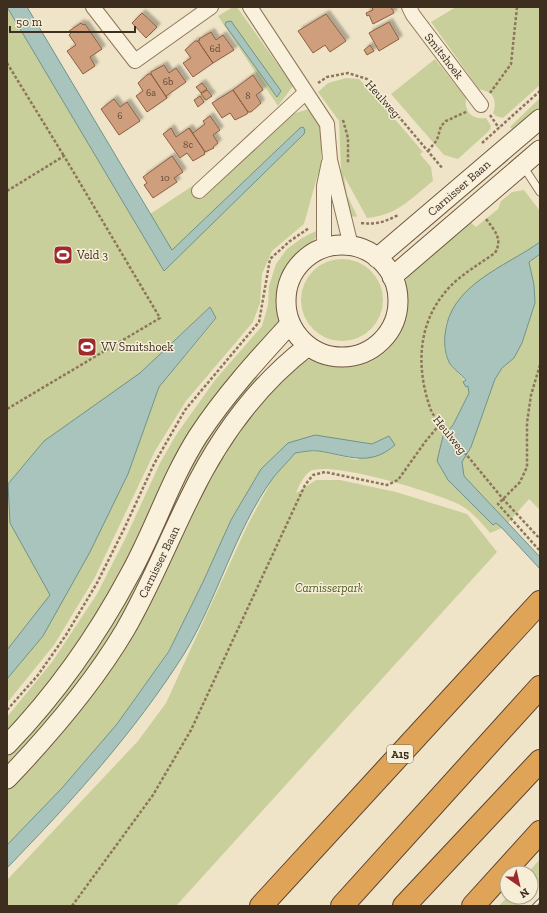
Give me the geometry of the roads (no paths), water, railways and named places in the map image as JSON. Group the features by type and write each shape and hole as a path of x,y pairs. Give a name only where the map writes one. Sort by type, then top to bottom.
{"highway":[{"name":"A15","path":"261,906 540,602"},
{"path":"342,906 540,687"},
{"path":"405,906 540,761"},
{"path":"472,906 540,832"}],"main road":[{"name":"Carnisser Baan","path":"377,258 540,118"},
{"name":"Carnisser Baan","path":"392,277 540,150"},
{"path":"351,246 369,252 377,258 392,277 397,293 397,311 391,327 381,341 366,351 350,357 328,356 308,346 301,340 290,324 286,301 290,278 304,260 324,248 351,246"},
{"name":"Carnisser Baan","path":"7,746 60,684 104,620 131,573 177,471 198,436 224,399 249,368 290,324"},
{"name":"Carnisser Baan","path":"7,779 42,742 77,700 125,630 161,561 190,497 210,460 234,423 260,389 290,360 308,346"}],"street":[{"path":"93,7 134,61 211,7"},
{"path":"250,7 327,124 330,160 351,246"},
{"name":"Smitshoek","path":"408,7 481,104"},
{"path":"199,191 306,92"},
{"path":"324,248 324,186 330,160"}],"lane":[{"path":"522,166 540,192"}],"water":[{"path":"7,7 27,7 172,250 300,128 303,127 305,130 304,134 164,271"},
{"path":"231,21 281,91 277,97 225,25 226,22"},
{"path":"540,242 540,254 529,262 534,285 535,303 522,343 514,358 502,368 495,379 471,447 462,462 464,476 540,557 540,569 502,528 496,523 493,525 448,480 437,461 443,436 453,425 469,393 468,386 466,387 463,382 466,380 450,364 447,356 445,348 445,335 449,318 457,303 468,290 481,279"},
{"path":"210,307 216,318 159,387 128,474 90,552 43,636 7,679 7,650 50,595 10,523 8,484 44,441 140,373"},
{"path":"315,435 372,444 389,436 395,445 386,452 368,458 350,457 316,451 295,453 273,478 247,520 196,633 165,683 101,766 7,868 7,845 62,788 117,724 169,651 203,582 231,520 261,469 288,443"}],"railway":[{"path":"534,906 540,900"}],"place":[{"name":"Veld 3","path":"63,255"},
{"name":"VV Smitshoek","path":"87,347"}],"park label":[{"name":"Carnisserpark","path":"329,588"}]}
